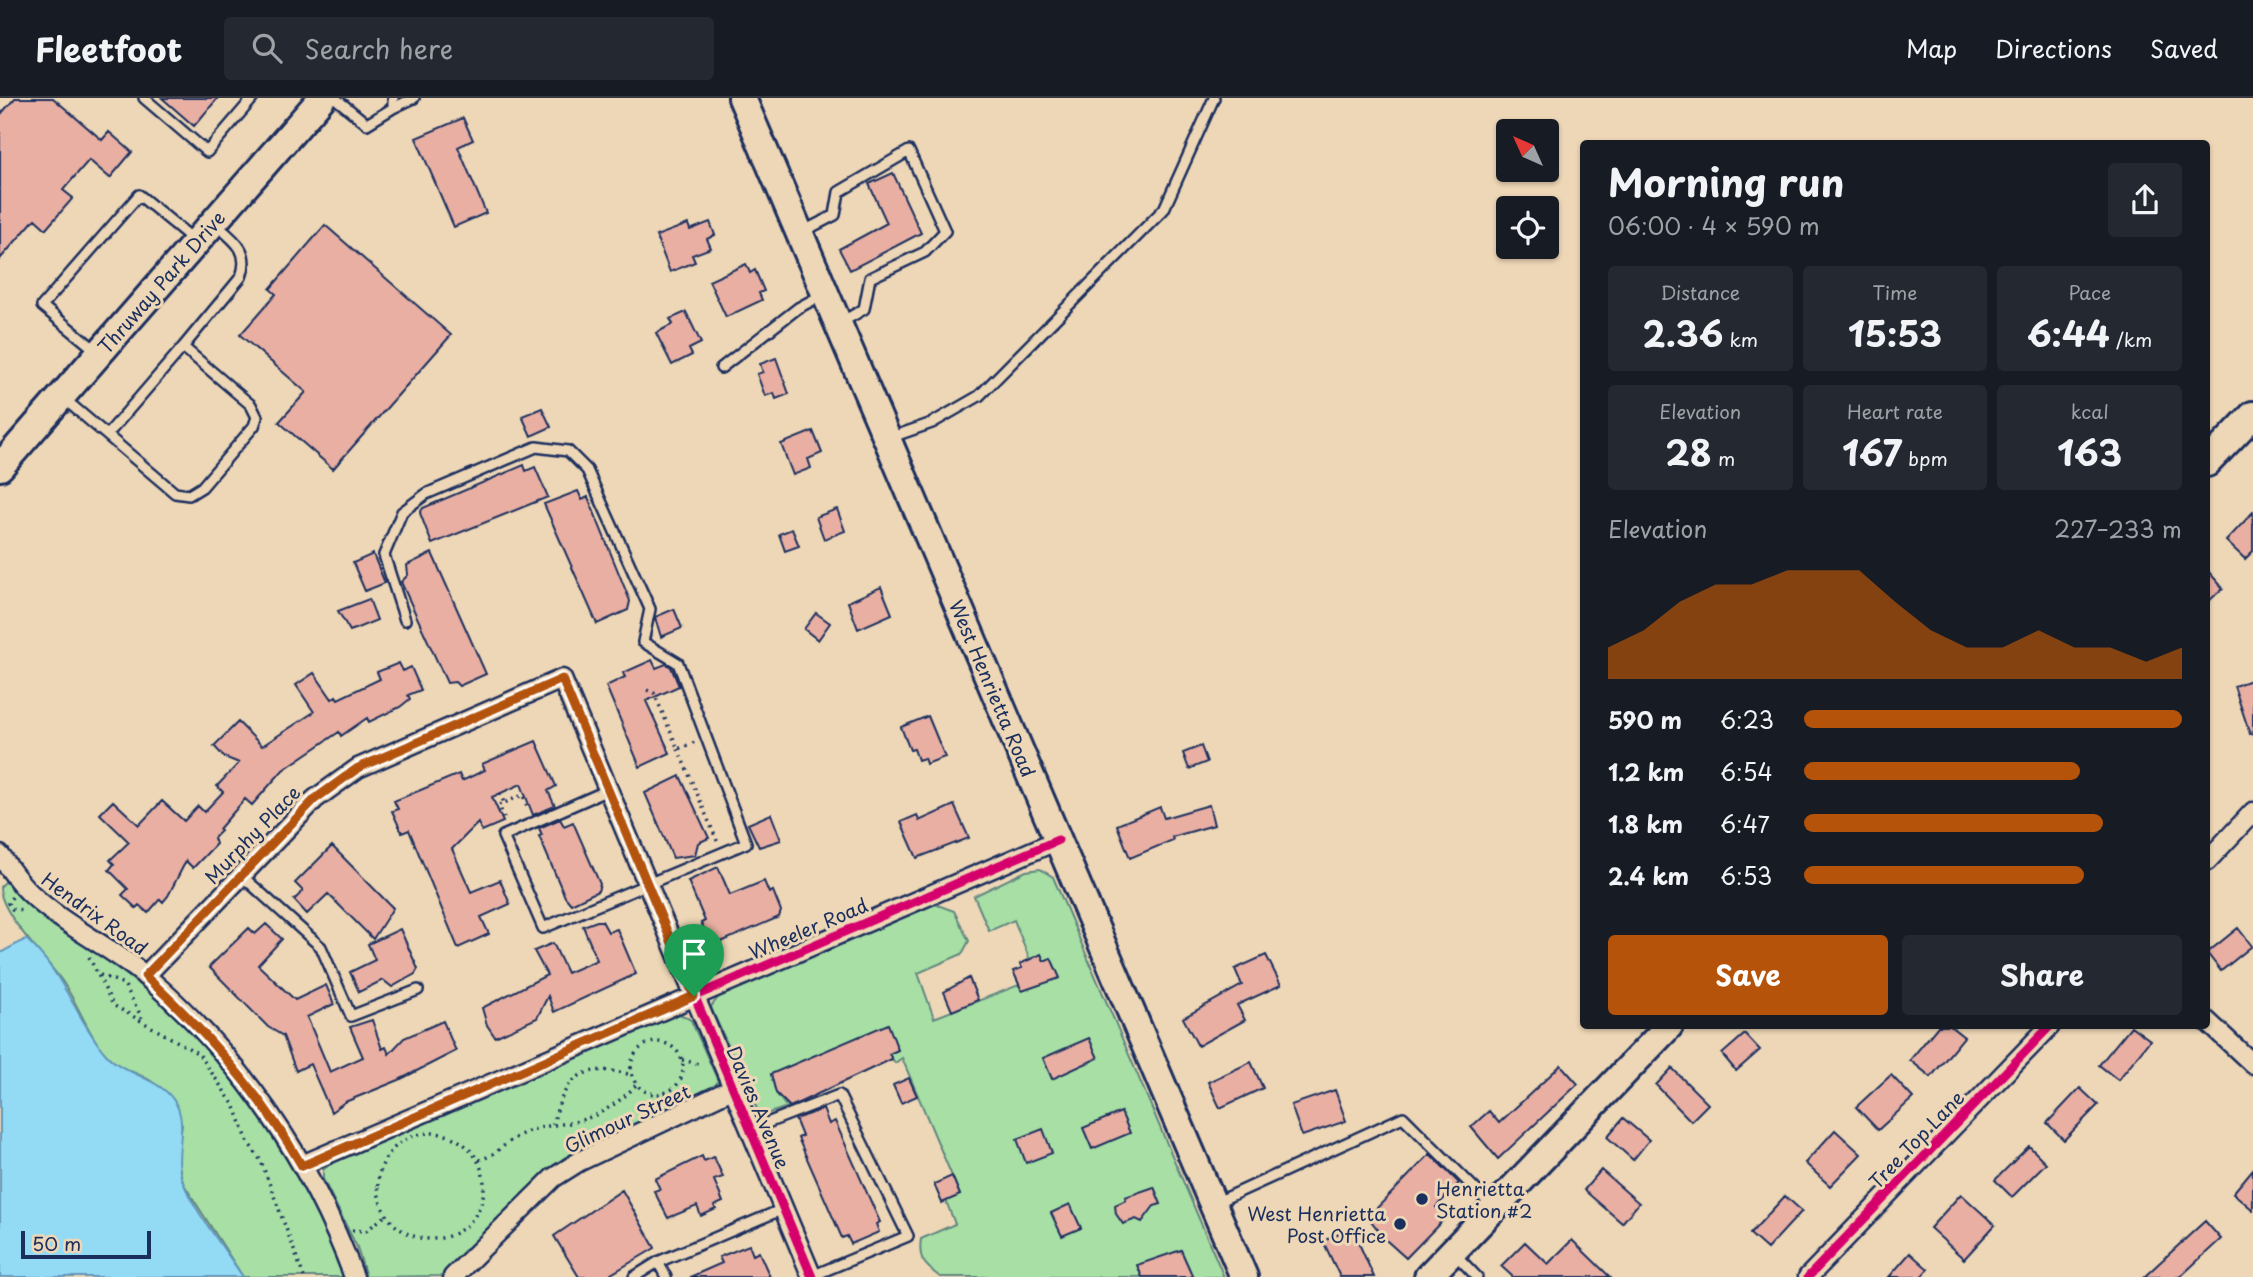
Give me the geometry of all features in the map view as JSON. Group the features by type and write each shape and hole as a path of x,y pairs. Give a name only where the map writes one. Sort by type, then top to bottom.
{"main road":[{"name":"West Henrietta Road","path":"742,98 1244,1277"},
{"name":"Thruway Park Drive","path":"0,467 319,102"},
{"path":"2210,460 2253,415"},
{"path":"1428,1277 1666,1029"}],"street":[{"name":"Davies Avenue","path":"562,679 812,1277"},
{"name":"Murphy Place","path":"145,976 315,799 358,768 562,679"},
{"path":"2210,858 2253,813"},
{"name":"Wheeler Road","path":"302,1166 1058,840"},
{"name":"Hendrix Road","path":"0,856 38,900 145,976 198,1026 238,1072 267,1108 302,1166 354,1277"},
{"path":"2210,1024 2253,1064"},
{"name":"Tree Top Lane","path":"1808,1277 2047,1029"},
{"name":"Glimour Street","path":"453,1277 553,1178 580,1161 714,1100 732,1089"}],"lane":[{"path":"144,98 206,152 254,98"},
{"path":"319,102 368,124 393,103 414,98"},
{"path":"887,439 932,423 979,396 1121,254 1164,209 1214,98"},
{"path":"799,233 835,215 839,192 909,150 945,231 925,253 870,278 864,309 838,324"},
{"path":"99,353 42,306 139,195 204,232 240,247 246,264 241,277 107,435"},
{"path":"721,368 798,308 825,294"},
{"path":"61,396 175,493 189,495 202,487 254,426 257,417 251,405 183,347"},
{"path":"405,621 384,555 402,512 426,494 536,447 568,451 587,470 650,609 643,642 678,663 746,842 543,928 503,836 608,790"},
{"path":"242,876 321,947 351,1016 418,990"},
{"path":"749,1130 839,1095 908,1236 812,1277"},
{"path":"1213,1204 1403,1117 1494,1208"},
{"path":"634,1277 658,1262 783,1209"},
{"path":"1452,1251 1476,1277"},
{"path":"658,1262 666,1277"}],"path":[{"path":"647,690 654,693 722,852"},
{"path":"678,749 706,737"},
{"path":"500,793 504,803"},
{"path":"504,818 499,805 523,795 528,808"},
{"path":"22,909 32,916"},
{"path":"80,950 100,975 113,1005 199,1055 234,1107 248,1142 261,1161 304,1277"},
{"path":"100,975 124,984 143,1021"},
{"path":"655,1042 672,1046 682,1060 681,1078 669,1091 651,1093 637,1084 632,1075 634,1058 639,1050 655,1042"},
{"path":"682,1060 699,1064"},
{"path":"553,1125 561,1095 577,1076 604,1069 632,1075"},
{"path":"479,1160 492,1157 517,1136 597,1114 612,1106 637,1084"},
{"path":"432,1132 446,1134 470,1149 479,1160 484,1173 483,1200 469,1224 458,1232 432,1240 419,1238 395,1226 386,1215 378,1188 379,1174 384,1160 404,1140 432,1132"},
{"path":"349,1229 366,1231 386,1215"}],"green space":[{"path":"1040,869 1053,877 1224,1277 940,1277 923,1261 920,1252 921,1239 955,1224 946,1201 960,1195 902,1058 895,1063 889,1054 898,1050 888,1025 771,1074 776,1093 785,1105 792,1102 791,1106 763,1115 758,1111 715,1017 711,1007 719,996 935,904 954,911 969,941 962,954 918,973 934,1018 1037,978 1014,920 989,931 974,896 1026,871"},
{"path":"7,880 39,911 148,992 210,1053 264,1122 288,1159 310,1197 345,1277 243,1277 183,1183 177,1157 182,1125 164,1095 151,1081 116,1064 99,1046 64,984 8,910 0,887"},
{"path":"678,1013 691,1020 718,1081 711,1095 564,1158 442,1276 366,1277 357,1247 323,1179 323,1170 330,1164"}],"water":[{"path":"26,939 50,966 104,1052 121,1066 162,1088 176,1104 181,1122 179,1162 183,1182 203,1218 243,1277 0,1277 0,953"}],"building":[{"path":"15,98 53,98 102,140 109,132 132,152 110,178 89,160 63,190 73,198 46,229 35,219 0,259 0,115"},
{"path":"162,98 218,98 194,126"},
{"path":"463,118 473,140 458,147 486,213 454,227 416,138"},
{"path":"893,173 921,233 850,270 839,249 887,223 869,184"},
{"path":"710,222 715,235 707,239 711,248 692,255 695,262 670,272 656,236 688,224 690,230"},
{"path":"325,225 451,335 333,469 279,422 306,392 240,335 276,294 270,289"},
{"path":"746,264 750,273 755,270 764,291 759,293 762,300 726,317 709,281"},
{"path":"686,312 701,343 689,349 692,355 672,365 656,333 673,324 670,319"},
{"path":"776,358 789,394 776,399 774,393 765,396 757,374 763,372 760,364"},
{"path":"542,408 551,427 531,436 522,416"},
{"path":"813,431 822,453 808,459 811,468 793,475 781,444"},
{"path":"524,465 526,471 535,467 548,497 432,544 420,513 423,508"},
{"path":"578,491 582,500 588,497 630,601 628,610 597,624 544,504"},
{"path":"837,509 845,531 824,539 816,517"},
{"path":"2253,512 2253,551 2245,559 2226,541"},
{"path":"792,529 799,546 785,551 779,534"},
{"path":"432,553 486,674 459,686 455,682 447,683 401,582 408,575 407,565"},
{"path":"373,554 385,583 365,591 353,563"},
{"path":"2210,573 2223,588 2210,600"},
{"path":"881,587 892,614 858,629 848,602"},
{"path":"369,599 377,620 350,631 338,611"},
{"path":"674,609 682,628 661,637 655,617"},
{"path":"816,613 830,623 818,640 804,629"},
{"path":"652,660 656,668 666,664 671,667 679,686 646,701 670,753 640,767 606,686 625,677 623,673"},
{"path":"399,663 403,671 411,667 421,690 408,695 410,699 400,707 369,722 367,718 341,736 339,732 283,770 252,805 245,799 219,829 221,831 214,838 216,844 193,868 186,861 168,896 163,902 160,899 148,913 139,905 136,908 122,895 128,889 109,870 114,864 110,860 129,842 100,814 113,801 139,825 162,801 184,821 198,806 204,812 223,792 217,786 239,763 224,757 214,746 238,722 262,746 314,712 296,685 314,673 332,699 336,696 338,699 380,679 377,672"},
{"path":"2253,679 2253,733 2250,734 2234,686"},
{"path":"928,716 945,757 926,764 924,758 918,760 914,749 910,750 901,727"},
{"path":"536,741 556,786 548,791 555,806 533,815 521,784 492,797 503,822 482,831 478,823 452,849 471,892 500,880 510,904 481,917 489,934 458,948 409,830 402,833 392,811 398,809 394,801 459,774 462,781 485,770 482,764"},
{"path":"1201,746 1207,762 1189,769 1183,753"},
{"path":"680,776 709,838 698,843 695,855 673,858 645,793"},
{"path":"954,805 969,838 917,858 901,822 917,815 919,821"},
{"path":"1209,805 1214,825 1172,837 1173,840 1130,858 1117,825 1160,807 1164,818"},
{"path":"771,814 781,840 759,847 748,824"},
{"path":"560,819 564,826 573,822 600,884 598,891 571,904 565,897 539,836 542,835 539,828"},
{"path":"332,846 393,908 373,939 328,894 307,914 294,900 303,891 295,883"},
{"path":"718,867 730,895 764,881 769,893 773,891 781,911 779,917 714,945 701,923 705,921 688,881"},
{"path":"602,921 608,932 617,929 636,974 554,1012 548,996 537,1018 495,1037 487,1025 482,1008 547,975 534,951 553,943 567,973 597,960 583,926"},
{"path":"266,924 282,939 258,965 295,1000 326,985 334,1004 307,1017 330,1072 363,1057 350,1027 372,1020 382,1049 386,1047 389,1054 404,1038 443,1021 456,1051 399,1080 345,1102 331,1112 310,1064 296,1071 283,1036 268,1027 209,967 249,928 255,934"},
{"path":"2238,928 2252,946 2221,971 2210,957 2210,951"},
{"path":"400,929 418,969 415,974 392,987 383,980 359,992 350,972 375,960 368,944"},
{"path":"1041,954 1044,961 1051,958 1060,978 1022,991 1013,971 1022,968 1020,964"},
{"path":"1266,955 1281,985 1237,1005 1245,1020 1198,1046 1183,1018 1242,985 1235,969"},
{"path":"969,978 978,1000 952,1011 944,992"},
{"path":"888,1024 898,1050 889,1054 892,1059 790,1107 776,1093 771,1074"},
{"path":"1936,1029 1954,1029 1964,1037 1931,1077 1910,1060"},
{"path":"2129,1029 2135,1029 2150,1040 2118,1080 2099,1065"},
{"path":"1745,1034 1760,1050 1736,1071 1722,1054"},
{"path":"1089,1038 1098,1058 1052,1079 1043,1058"},
{"path":"1251,1062 1263,1088 1220,1108 1208,1082"},
{"path":"1561,1065 1578,1084 1498,1159 1471,1127 1489,1111 1499,1123"},
{"path":"1672,1068 1708,1104 1691,1121 1656,1085"},
{"path":"1891,1075 1913,1098 1878,1130 1856,1107"},
{"path":"909,1078 917,1096 901,1103 893,1085"},
{"path":"2080,1088 2098,1105 2064,1140 2047,1123"},
{"path":"1335,1090 1346,1121 1302,1136 1291,1105"},
{"path":"823,1109 829,1124 835,1121 880,1222 876,1224 879,1232 851,1244 847,1236 842,1238 798,1138 802,1136 795,1119"},
{"path":"1121,1112 1130,1133 1092,1149 1083,1128"},
{"path":"1623,1118 1649,1140 1633,1160 1607,1137"},
{"path":"1043,1129 1052,1153 1026,1163 1017,1139"},
{"path":"1835,1130 1861,1154 1830,1186 1805,1163"},
{"path":"2029,1146 2046,1163 2012,1197 1995,1180"},
{"path":"1430,1154 1459,1183 1436,1207 1446,1217 1406,1258 1387,1241 1368,1217"},
{"path":"702,1156 704,1161 714,1157 723,1177 714,1180 723,1202 714,1206 716,1209 701,1216 697,1206 668,1218 654,1191 660,1189 655,1179"},
{"path":"2253,1169 2253,1210 2233,1193"},
{"path":"1601,1170 1639,1203 1622,1223 1584,1190"},
{"path":"952,1176 960,1195 942,1203 934,1184"},
{"path":"1154,1187 1161,1204 1154,1206 1142,1222 1136,1219 1123,1224 1116,1214 1115,1205 1126,1200 1125,1197"},
{"path":"622,1190 655,1248 606,1277 579,1277 554,1236"},
{"path":"1961,1194 1995,1225 1964,1259 1930,1228"},
{"path":"1785,1196 1802,1211 1767,1249 1750,1234"},
{"path":"1070,1204 1081,1228 1062,1236 1051,1213"},
{"path":"2205,1221 2221,1239 2180,1277 2144,1277"},
{"path":"1352,1228 1374,1277 1340,1277 1323,1241"},
{"path":"1572,1240 1610,1277 1513,1277 1501,1266 1525,1242 1548,1264"},
{"path":"749,1245 753,1255 759,1252 770,1277 690,1277 722,1263 719,1257"},
{"path":"1181,1250 1193,1277 1142,1277 1137,1265"},
{"path":"1910,1253 1928,1269 1921,1277 1889,1277"}],"cycle path":[{"path":"145,976 315,799 358,768 562,679 812,1277"},
{"path":"302,1165 1058,840"},
{"path":"1808,1277 2047,1029"}],"place":[{"name":"Henrietta Station #2","path":"1422,1199"},
{"name":"West Henrietta Post Office","path":"1400,1224"}],"route":[{"path":"562,679 694,996 302,1166 267,1108 238,1072 198,1026 145,976 315,799 358,768 562,679"}]}
